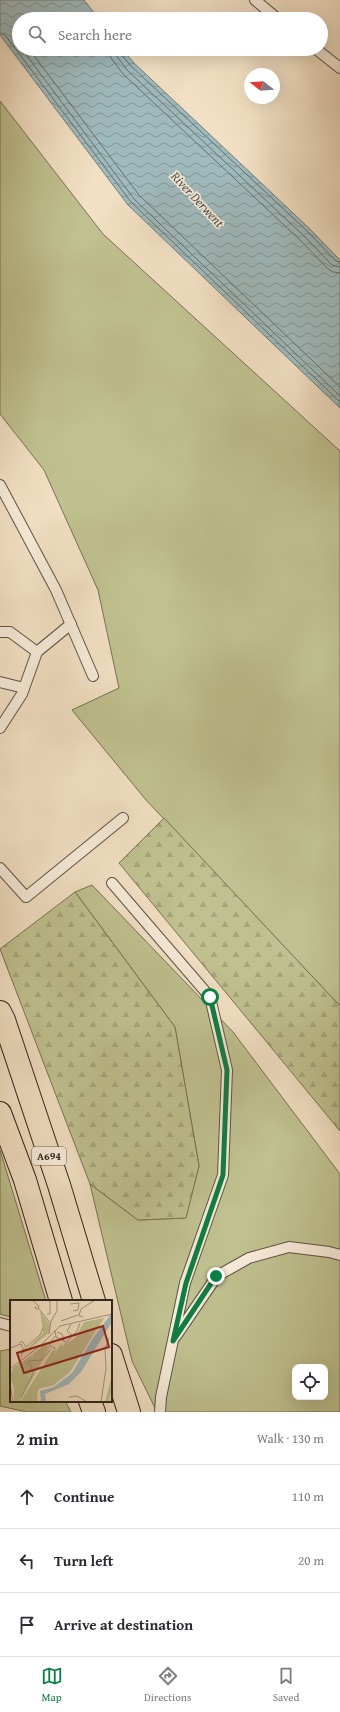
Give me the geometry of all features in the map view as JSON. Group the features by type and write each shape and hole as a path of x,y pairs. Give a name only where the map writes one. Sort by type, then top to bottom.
{"main road":[{"name":"A694","path":"0,1012 4,1020 59,1186 94,1300"},
{"name":"A694","path":"0,1113 25,1180 61,1300"},
{"path":"112,1358 130,1412"},
{"path":"90,1402 94,1412"}],"lane":[{"path":"255,0 270,12"},
{"path":"325,56 340,68"},
{"path":"0,485 3,497 56,590 93,676"},
{"path":"0,728 22,694 37,652 71,624"},
{"path":"0,632 10,632 37,652"},
{"path":"0,682 24,688"},
{"path":"0,868 26,897 123,818"},
{"path":"112,883 210,997 227,1070 223,1175 186,1283 161,1397 160,1412"},
{"path":"173,1341 216,1276 248,1258 289,1247 330,1252 340,1255"}],"green space":[{"path":"0,101 103,234 340,451 340,1006 146,800 72,710 119,688 98,590 44,470 0,414"},
{"path":"164,818 340,1006 340,1131 119,863"},
{"path":"92,885 233,1032 340,1174 340,1412 157,1412 132,1361 90,1184 138,1220 185,1218 199,1166 175,1027 75,892"},
{"path":"75,892 175,1027 199,1166 186,1218 138,1220 90,1184 0,949"},
{"path":"0,1150 46,1300 10,1300 10,1317 0,1314"},
{"path":"10,1349 10,1402 66,1402 71,1412 27,1412 0,1406 0,1351"}],"water":[{"path":"0,0 84,0 93,12 12,12 12,51 0,35"},
{"name":"River Derwent","path":"16,56 128,56 310,229 340,260 340,408 128,205"}],"route":[{"path":"210,997 227,1070 223,1175 186,1283 173,1341 216,1276"}]}
